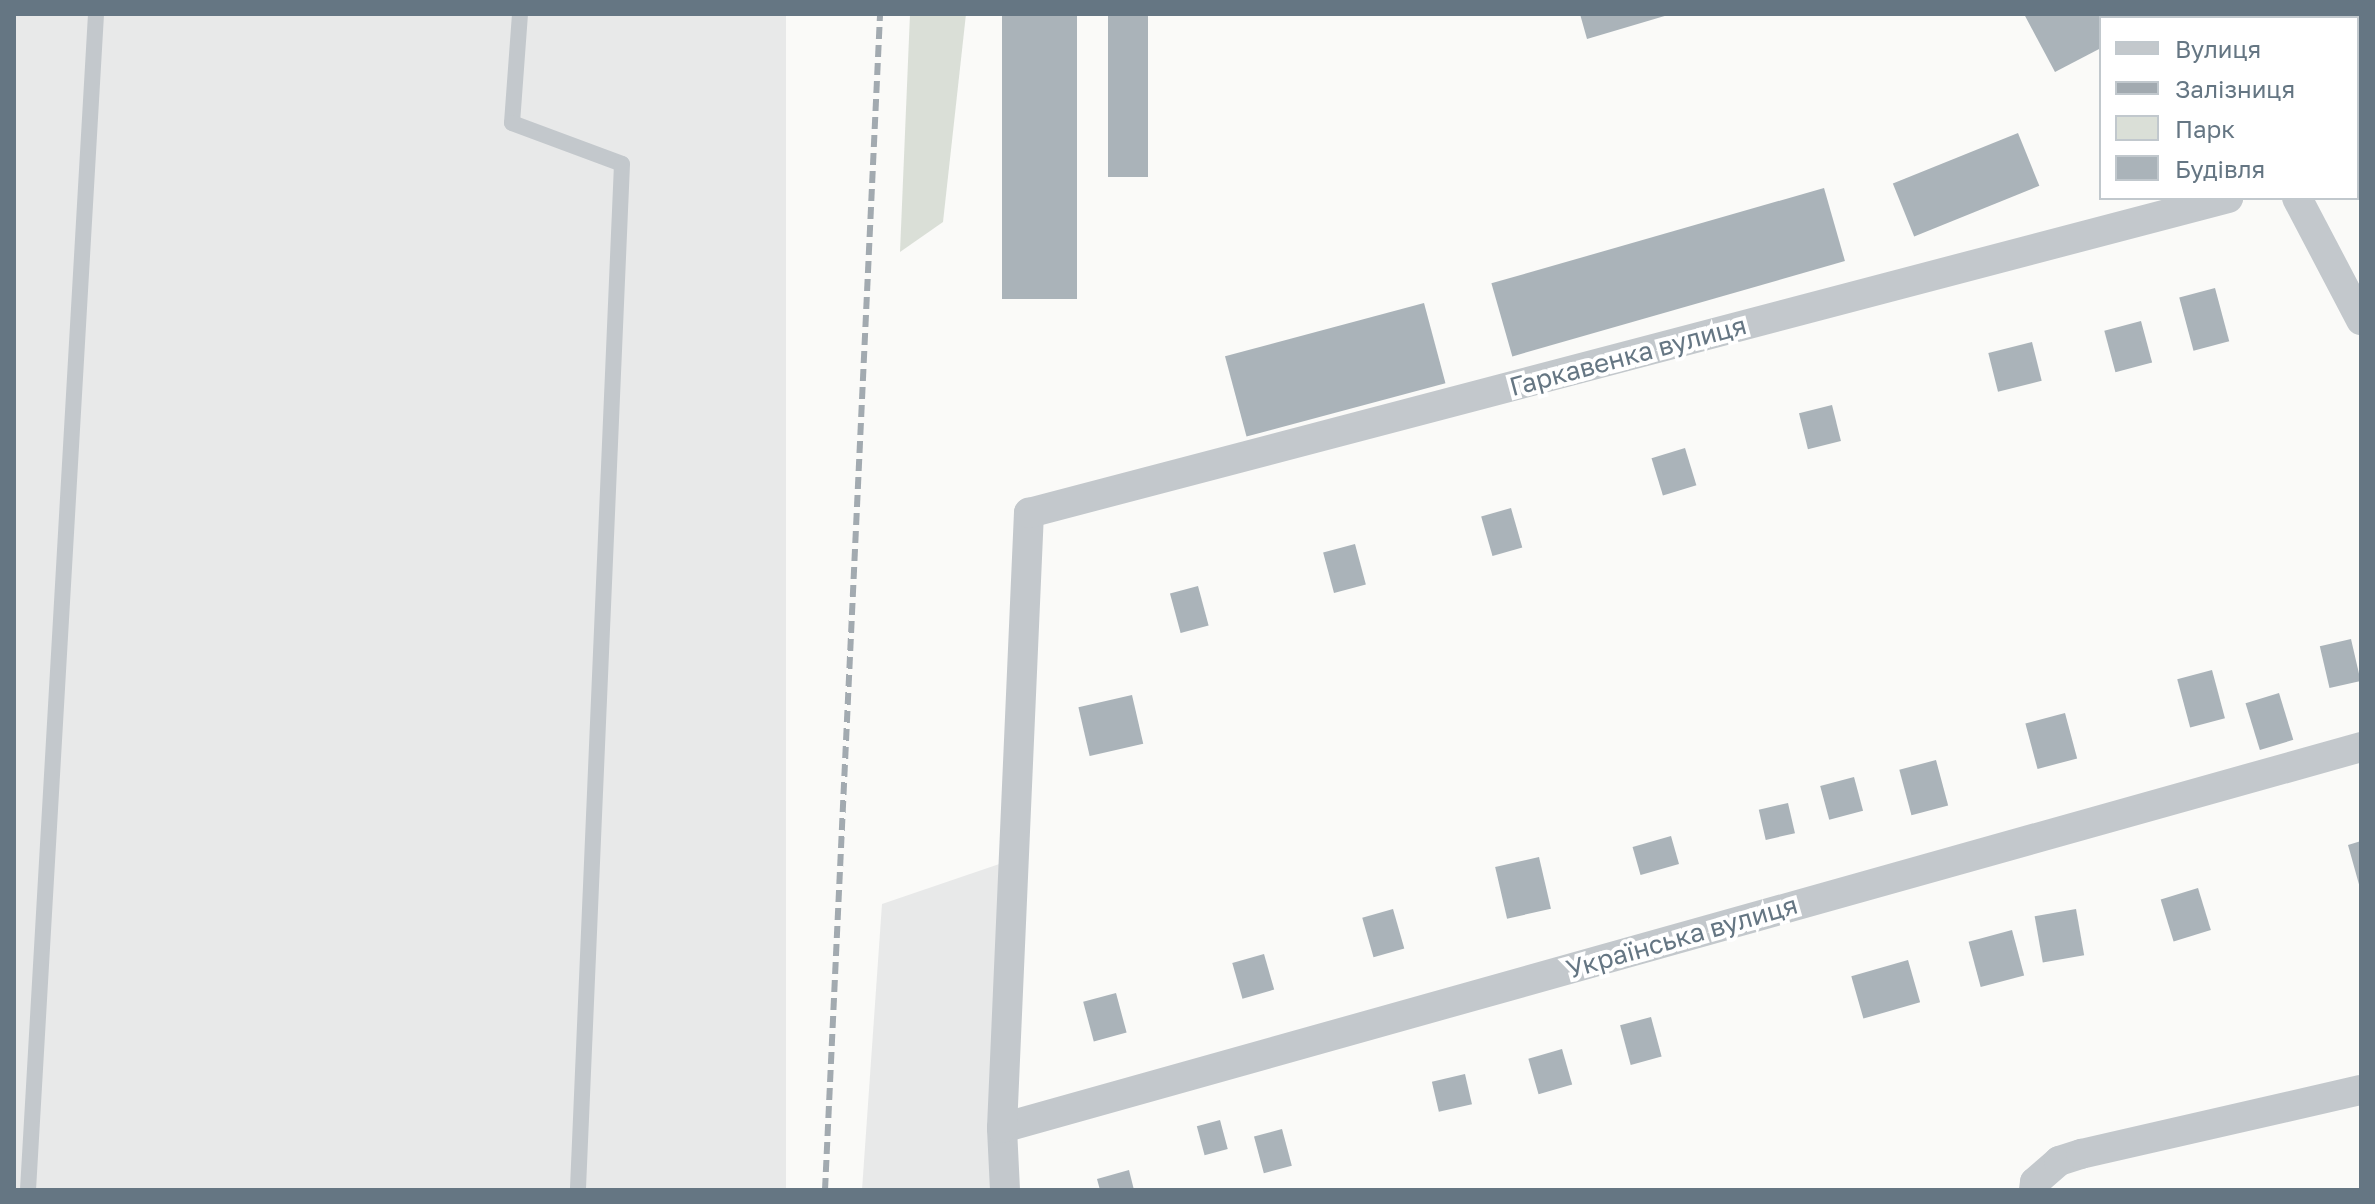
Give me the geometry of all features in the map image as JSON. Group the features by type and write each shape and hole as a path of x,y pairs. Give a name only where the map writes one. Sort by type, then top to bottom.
{"street":[{"name":"Гаркавенка вулиця","path":"1002,1128 1029,513 2220,200"},
{"path":"2298,200 2361,320"},
{"name":"Українська вулиця","path":"1002,1128 2361,747"},
{"path":"2034,1190 2035,1182 2070,1158 2361,1090"},
{"path":"1002,1128 1005,1190"}],"lane":[{"path":"28,1190 96,14"},
{"path":"520,14 512,123 622,164 578,1190"}],"shaded area":[{"path":"14,14 786,14 786,1190 14,1190"},
{"path":"1014,859 1005,1190 862,1190 882,904"}],"green space":[{"path":"910,14 966,14 943,222 900,252"}],"building":[{"path":"1002,14 1077,14 1077,299 1002,299"},
{"path":"1108,14 1148,14 1148,177 1108,177"},
{"path":"1580,14 1667,14 1668,15 1587,39"},
{"path":"2024,14 2100,14 2099,49 2055,72"},
{"path":"2018,133 2039,186 1914,236 1893,184"},
{"path":"1824,188 1845,261 1512,356 1491,283"},
{"path":"2215,288 2229,341 2193,351 2179,298"},
{"path":"1424,303 1445,383 1247,436 1225,356"},
{"path":"2141,321 2152,363 2115,372 2104,331"},
{"path":"2032,342 2042,381 1998,392 1988,353"},
{"path":"1832,405 1841,441 1808,449 1799,413"},
{"path":"1685,448 1696,485 1663,496 1652,458"},
{"path":"1511,508 1522,547 1493,556 1481,517"},
{"path":"1355,544 1366,585 1334,593 1323,553"},
{"path":"1198,586 1209,626 1181,633 1170,594"},
{"path":"2351,639 2361,681 2329,688 2320,646"},
{"path":"2212,670 2225,718 2190,728 2177,679"},
{"path":"2279,693 2293,740 2260,750 2246,703"},
{"path":"1132,695 1143,744 1090,756 1078,707"},
{"path":"2065,713 2077,758 2038,769 2025,724"},
{"path":"1936,760 1948,805 1911,815 1899,770"},
{"path":"1854,777 1863,811 1829,820 1820,786"},
{"path":"1788,803 1795,833 1766,840 1759,810"},
{"path":"1671,836 1679,864 1641,875 1633,847"},
{"path":"2361,841 2361,888 2360,888 2348,845"},
{"path":"1539,857 1551,909 1507,919 1495,867"},
{"path":"2198,888 2211,930 2174,941 2161,899"},
{"path":"1393,909 1404,948 1374,957 1362,918"},
{"path":"2076,909 2084,955 2043,963 2035,916"},
{"path":"2012,930 2024,975 1981,987 1969,942"},
{"path":"1264,954 1274,990 1242,999 1232,963"},
{"path":"1908,960 1920,1002 1863,1019 1851,976"},
{"path":"1116,993 1127,1033 1094,1041 1083,1002"},
{"path":"1651,1017 1662,1057 1631,1065 1620,1025"},
{"path":"1562,1049 1572,1085 1539,1094 1528,1059"},
{"path":"1465,1074 1472,1104 1439,1112 1432,1082"},
{"path":"1220,1120 1228,1149 1205,1155 1197,1126"},
{"path":"1282,1129 1292,1166 1264,1173 1254,1137"},
{"path":"1129,1170 1134,1190 1100,1190 1097,1179"}],"railway":[{"path":"825,1190 880,14"}]}
